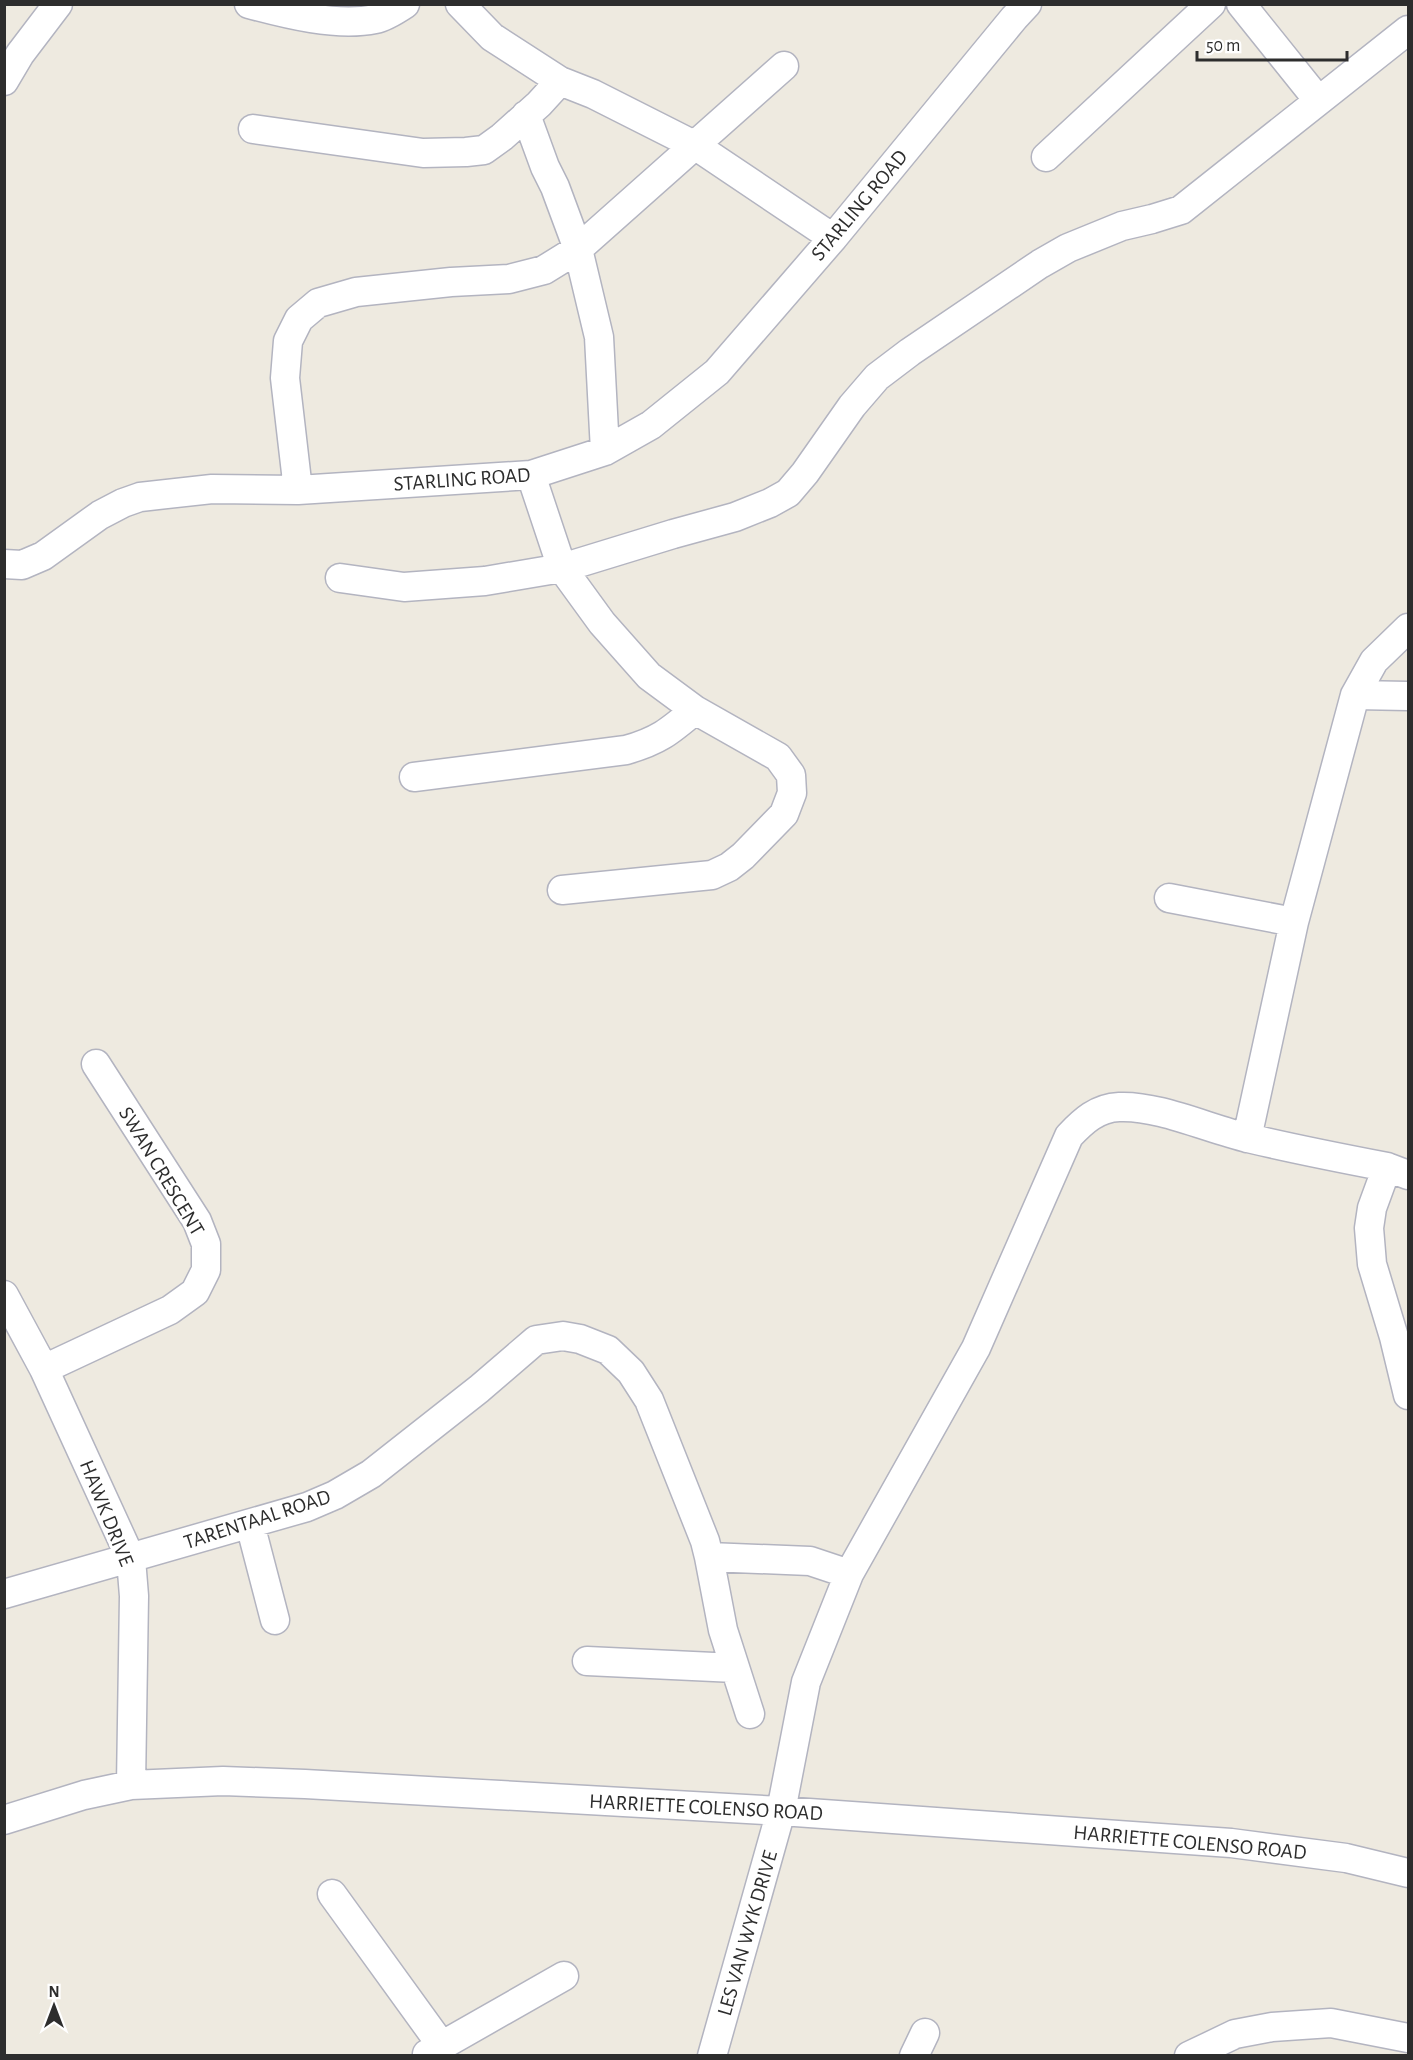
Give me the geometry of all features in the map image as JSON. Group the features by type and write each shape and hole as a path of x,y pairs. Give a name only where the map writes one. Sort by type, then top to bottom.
{"street":[{"path":"4,81 20,54 58,4"},
{"path":"249,4 277,12 328,20 352,21 376,19 405,4"},
{"path":"460,4 492,37 560,81 593,94 696,146 832,238"},
{"name":"STARLING ROAD","path":"4,564 22,565 43,556 100,514 140,497 212,489 298,490 531,476 605,451 651,424 717,372 1027,4"},
{"path":"1046,158 1211,4"},
{"path":"1241,4 1318,100"},
{"path":"340,578 404,587 486,581 562,568 673,534 735,518 788,493 805,474 852,406 877,376 1040,264 1068,248 1122,226 1180,210 1408,30"},
{"path":"298,490 285,378 288,341 299,319 318,303 356,292 451,282 510,279 544,270 578,249 784,66"},
{"path":"253,129 423,153 484,150 539,104 560,81"},
{"path":"526,115 578,249 599,337 605,451"},
{"path":"531,476 562,568 602,623 650,676 695,710 778,757 791,775 793,783 792,793 784,814 743,856 729,867 712,875 562,890"},
{"path":"1247,1138 1294,922 1355,695 1374,662 1408,628"},
{"path":"1355,695 1408,696"},
{"path":"414,777 626,750 649,744 666,735 695,710"},
{"path":"1169,898 1294,922"},
{"name":"SWAN CRESCENT","path":"44,1369 171,1310 195,1292 206,1270 206,1244 197,1221 96,1064"},
{"name":"LES VAN WYK DRIVE","path":"712,2055 781,1811 806,1682 849,1574 976,1348 1070,1136 1084,1120 1098,1112 1119,1107 1151,1110 1247,1138 1398,1171"},
{"path":"1398,1171 1372,1208 1368,1228 1372,1264 1394,1337 1408,1395"},
{"name":"HAWK DRIVE","path":"4,1295 44,1369 131,1558 134,1596 131,1785"},
{"name":"TARENTAAL ROAD","path":"4,1594 307,1507 335,1495 371,1474 479,1389 536,1340 563,1336 580,1339 608,1350 631,1372 649,1400 705,1541 709,1557"},
{"path":"250,1524 276,1620"},
{"path":"750,1714 723,1630 709,1557 810,1561 849,1574"},
{"path":"587,1661 735,1668"},
{"name":"HARRIETTE COLENSO ROAD","path":"4,1820 84,1795 131,1785 223,1781 305,1784 781,1811 1231,1843 1346,1858 1408,1873"},
{"path":"332,1894 434,2051 564,1977"},
{"path":"1189,2055 1235,2034 1272,2027 1331,2023 1408,2038"}]}
